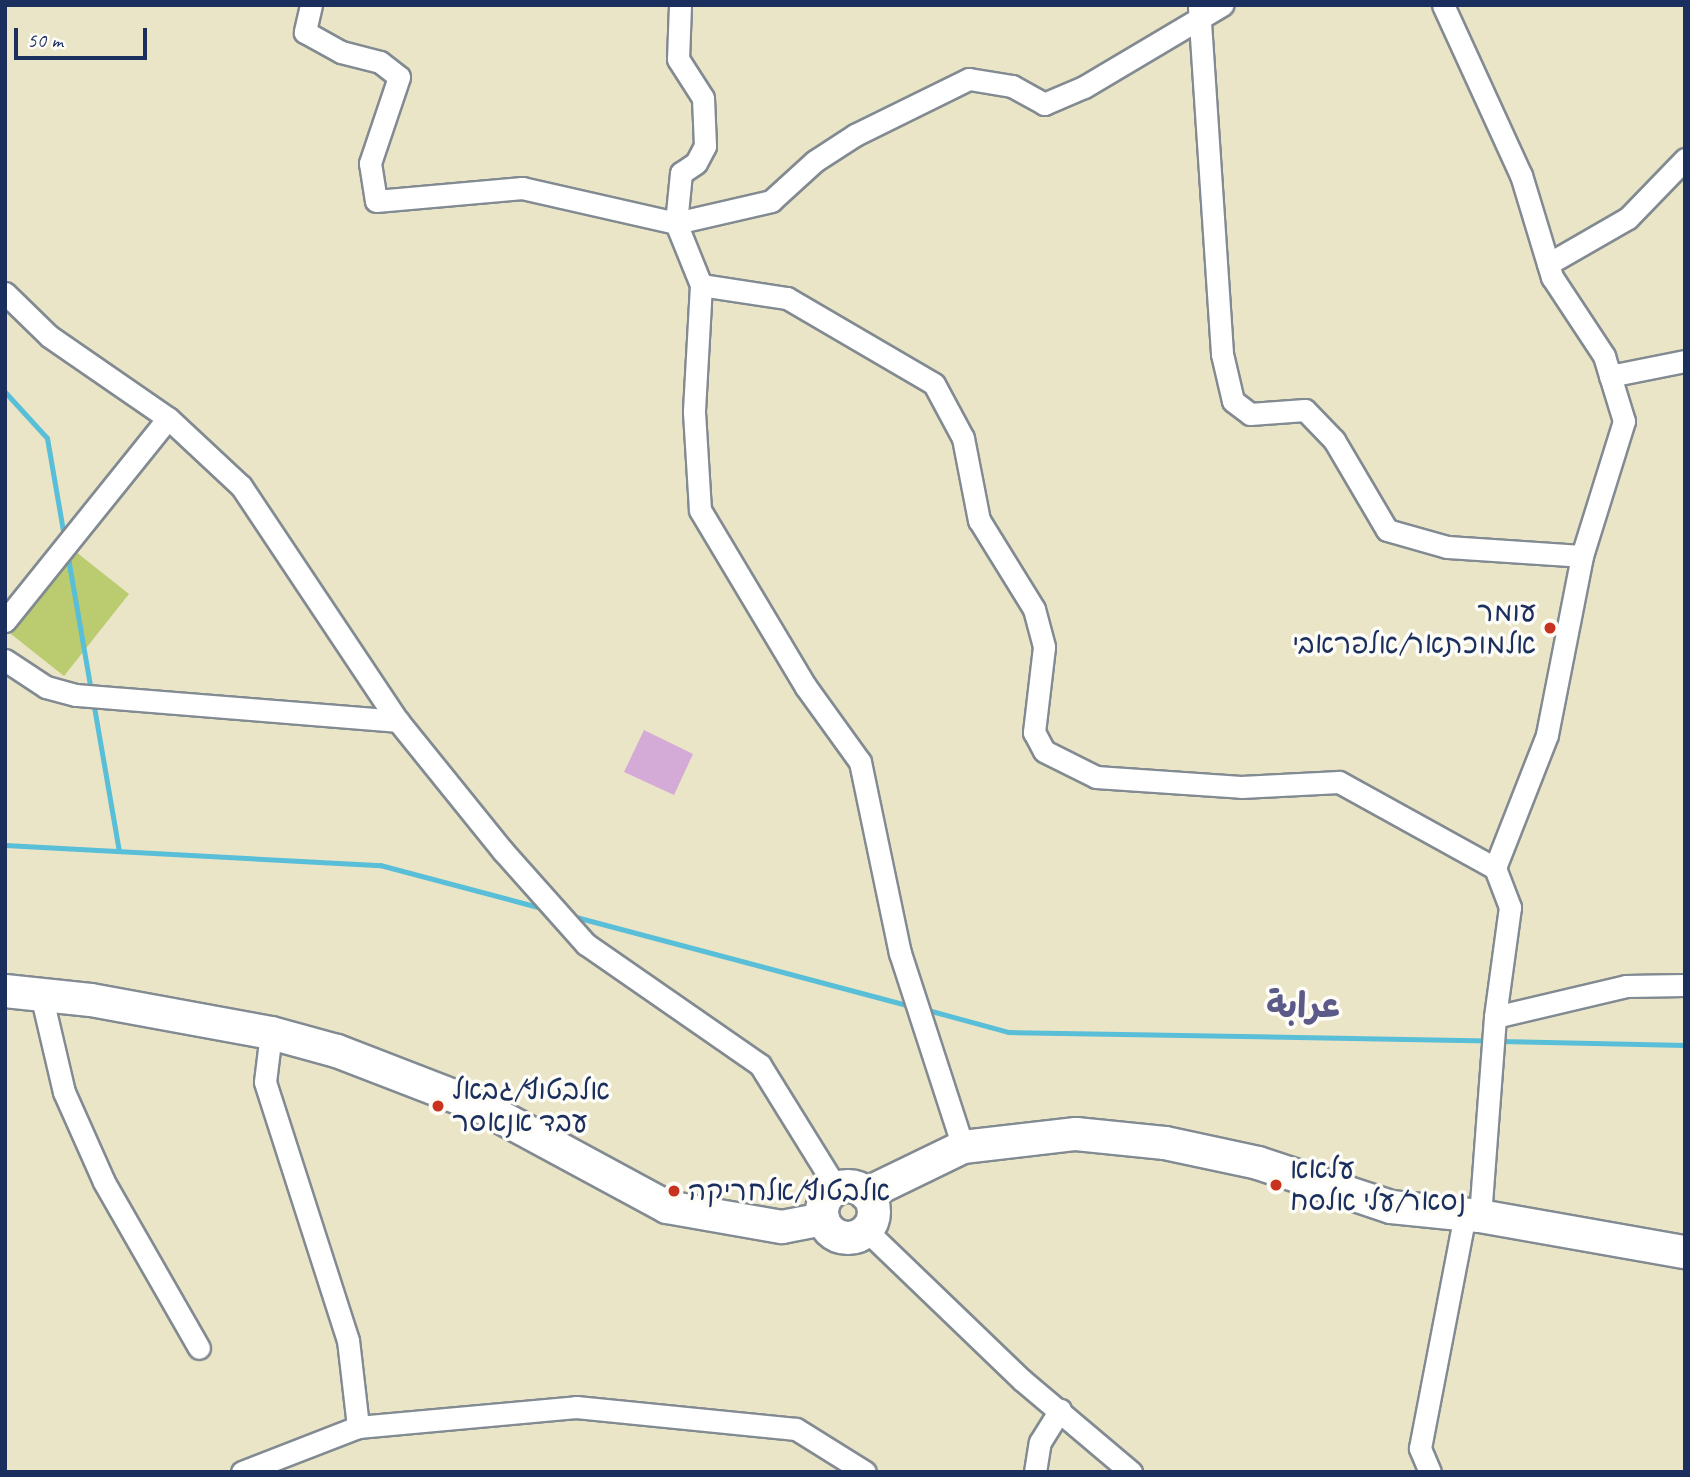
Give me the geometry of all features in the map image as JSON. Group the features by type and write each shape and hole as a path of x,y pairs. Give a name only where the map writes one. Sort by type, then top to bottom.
{"main road":[{"path":"5,991 41,994 271,1033 392,1070 482,1107 667,1207 782,1227 823,1219"},
{"path":"851,1191 873,1208 866,1230 853,1238 838,1236 823,1219 823,1205 851,1191 964,1147 1076,1134 1165,1143 1258,1163 1391,1207 1472,1215 1685,1252"}],"street":[{"path":"311,5 305,32 341,52 380,62 399,76 370,163 376,201 522,188 676,223 771,201 814,161 855,135 969,79 1012,86 1044,104 1084,87 1199,11 1222,5"},
{"path":"680,5 678,59 703,98 705,146 696,163 681,173 676,223 701,285 694,412 700,510 806,687 860,762 900,953 964,1147"},
{"path":"1443,5 1521,175 1552,277 1604,356 1624,421 1582,556 1547,735 1494,868"},
{"path":"1199,11 1222,354 1233,401 1250,414 1305,411 1334,440 1387,530 1447,547 1582,556"},
{"path":"1548,264 1628,218 1685,159"},
{"path":"701,285 787,298 934,384 963,438 979,520 1034,609 1044,647 1034,732 1044,751 1096,777 1241,787 1339,782 1494,868 1510,907 1472,1215 1420,1448 1430,1472"},
{"path":"5,293 49,336 168,418 241,486 398,721 503,851 586,944 760,1065 851,1191"},
{"path":"1610,376 1685,361"},
{"path":"5,621 168,418"},
{"path":"5,660 46,687 76,695 398,721"},
{"path":"1495,1017 1626,986 1685,985"},
{"path":"41,994 64,1092 104,1182 199,1348"},
{"path":"271,1033 265,1082 348,1340 358,1427"},
{"path":"866,1230 1131,1472"},
{"path":"242,1472 358,1427 576,1407 693,1416 796,1429 865,1472"},
{"path":"1035,1472 1040,1442 1060,1410"}],"green space":[{"path":"76,552 129,594 64,676 11,634"}],"building":[{"path":"644,730 693,754 674,795 624,772"}],"waterway":[{"path":"5,392 47,438 64,536"},
{"path":"67,552 91,691"},
{"path":"93,701 119,851"},
{"path":"5,845 380,865 545,909"},
{"path":"572,916 911,1006"},
{"path":"924,1009 1008,1032 1488,1040"},
{"path":"1498,1041 1685,1045"}],"place":[{"name":"עומר אלמוכתאר/אלפראבי","path":"1550,628"},
{"name":"אלבטוף/גבאל עבד אנאסר","path":"438,1106"},
{"name":"עלאא נסאר/עלי אלסח","path":"1276,1185"},
{"name":"אלבטוף/אלחריקה","path":"674,1191"}],"district":[{"name":"عرابة","path":"1303,1006"}]}
